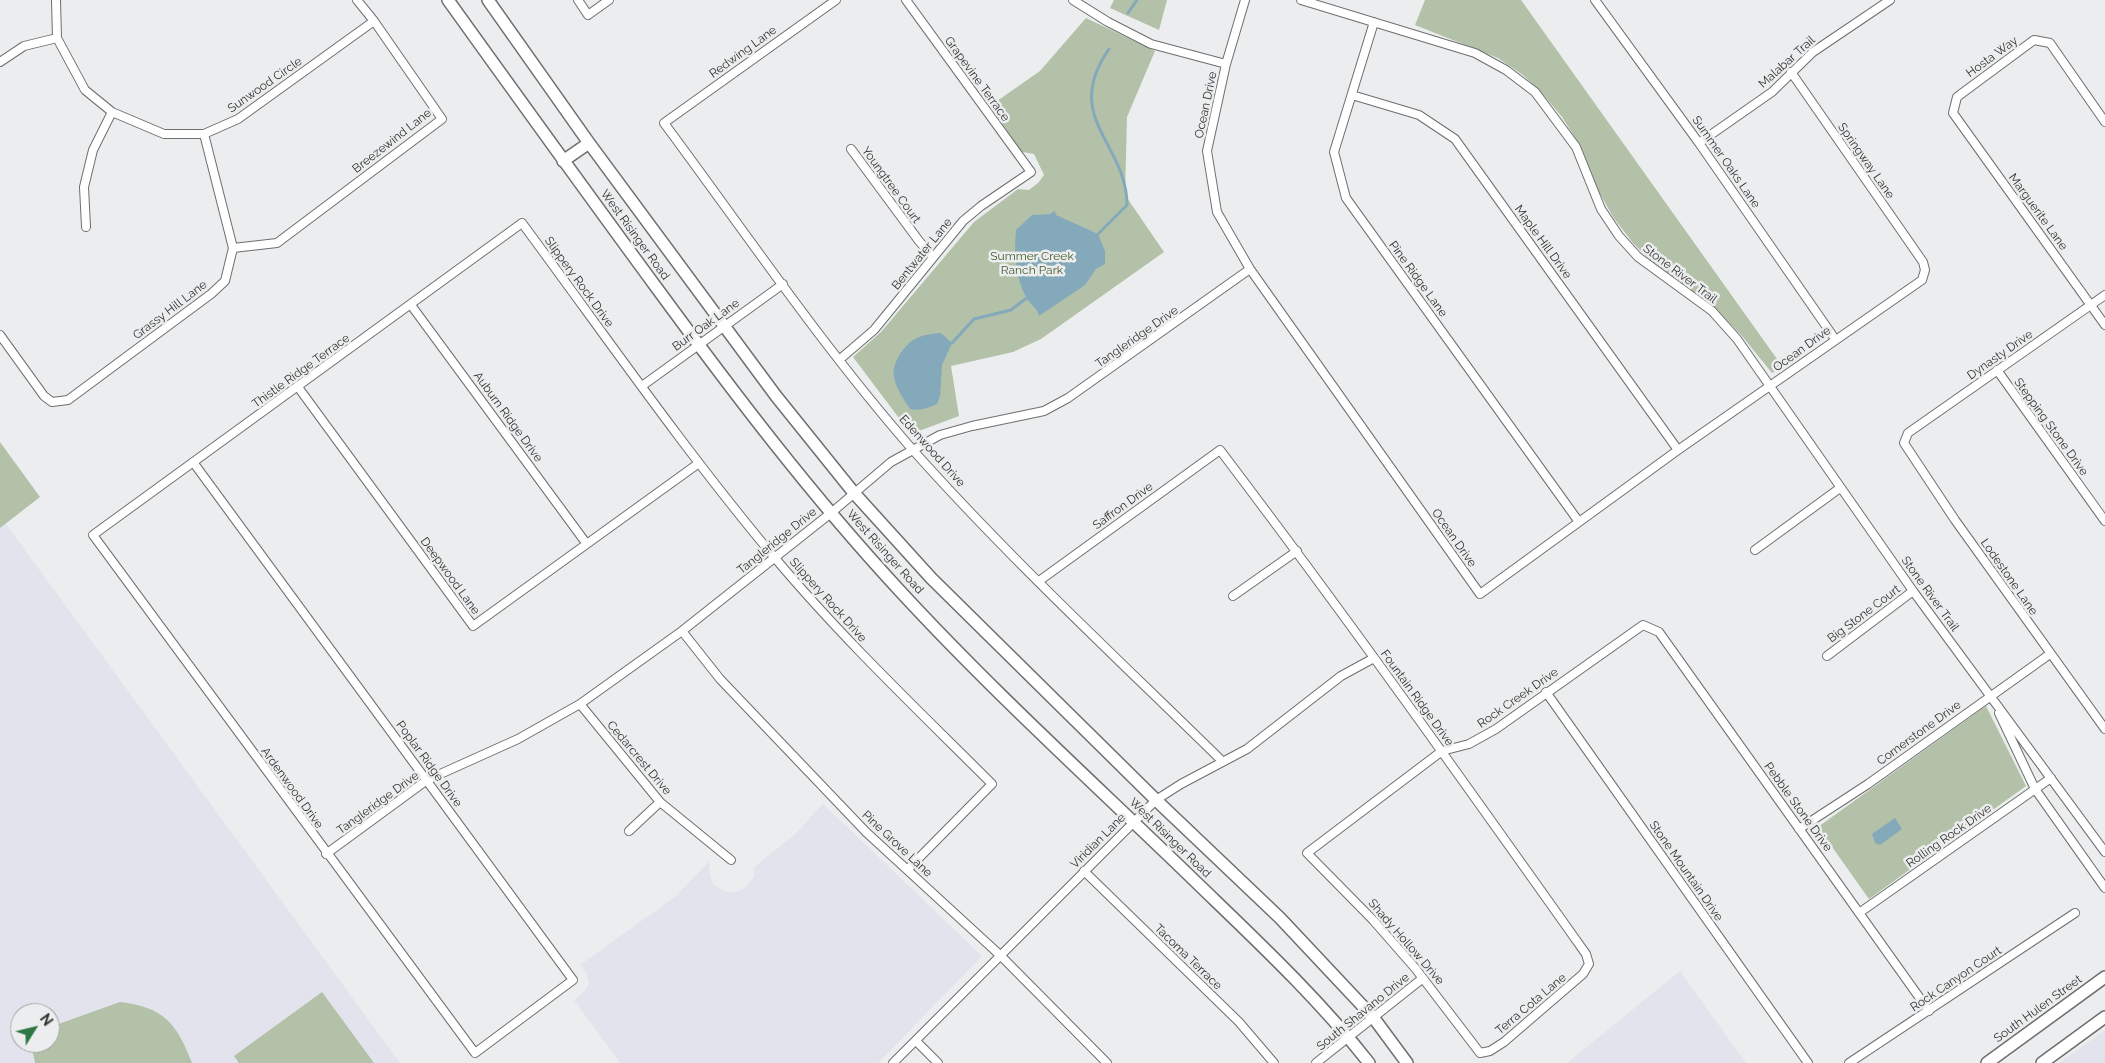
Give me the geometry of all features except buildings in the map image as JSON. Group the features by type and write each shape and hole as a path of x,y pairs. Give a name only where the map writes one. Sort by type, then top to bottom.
{"main road":[{"name":"West Risinger Road","path":"448,0 563,161 698,344 756,421 831,513 927,619 1133,822 1290,972 1369,1063"},
{"name":"West Risinger Road","path":"488,0 590,143 776,396 854,493 931,578 1156,800 1280,918 1373,1017 1407,1063"},
{"path":"563,161 590,143"},
{"name":"South Hulen Street","path":"1987,1063 2105,977"},
{"path":"2042,1063 2105,1017"}],"street":[{"name":"Sunwood Circle","path":"56,0 58,38 85,90 112,112 164,134 204,134 238,119 374,21"},
{"name":"Breezewind Lane","path":"233,248 277,243 442,120 374,21 357,0"},
{"path":"578,0 588,15 609,0"},
{"name":"Redwing Lane","path":"664,123 836,0"},
{"name":"Grapevine Terrace","path":"906,0 1031,172"},
{"path":"1073,0 1108,22 1151,44 1226,64"},
{"name":"Ocean Drive","path":"1245,0 1226,64 1207,151 1216,212 1250,269 1480,594 1678,450 1922,280 1925,270 1923,262"},
{"name":"Stone River Trail","path":"1301,0 1475,53 1506,70 1535,92 1576,147 1601,209 1620,236 1638,257 1712,311 1737,339 1840,488 2105,852"},
{"name":"Summer Oaks Lane","path":"1595,0 1699,143 1835,339"},
{"name":"Malabar Trail","path":"1699,143 1772,92 1813,52 1890,0"},
{"name":"Pine Ridge Lane","path":"1374,22 1334,152 1346,198 1579,522"},
{"path":"0,62 24,46 58,38"},
{"name":"Hosta Way","path":"1954,113 1957,97 2034,40 2050,43 2105,122"},
{"name":"Springway Lane","path":"1791,72 1923,262"},
{"name":"Maple Hill Drive","path":"1352,95 1419,115 1455,139 1678,450"},
{"path":"86,227 84,187 90,159 112,112"},
{"name":"Marguerite Lane","path":"1954,113 2105,324"},
{"name":"Edenwood Drive","path":"664,123 839,360 912,449 1039,581 1222,761"},
{"name":"Grassy Hill Lane","path":"0,335 44,396 52,402 68,400 211,294 225,280 233,248 204,134"},
{"name":"Youngtree Court","path":"851,149 918,242 933,257"},
{"name":"Bentwater Lane","path":"839,360 874,330 963,221 981,206 1031,172"},
{"name":"Thistle Ridge Terrace","path":"93,535 522,223"},
{"name":"Slippery Rock Drive","path":"522,223 699,463 775,558 847,640 992,784 908,870"},
{"name":"Tangleridge Drive","path":"326,854 427,780 518,739 580,704 682,632 831,513 891,462 940,435 1044,411 1068,398 1250,269"},
{"name":"Burr Oak Lane","path":"642,386 782,284"},
{"name":"Dynasty Drive","path":"1908,433 2105,295"},
{"name":"Auburn Ridge Drive","path":"411,305 586,543"},
{"name":"Stepping Stone Drive","path":"1997,370 2105,521"},
{"name":"Deepwood Lane","path":"298,387 473,626 699,463"},
{"name":"Lodestone Lane","path":"1908,433 1904,443 1919,467 2105,729"},
{"name":"Saffron Drive","path":"1039,581 1220,450"},
{"name":"Fountain Ridge Drive","path":"1220,450 1297,551 1442,751 1586,954 1589,964"},
{"name":"Poplar Ridge Drive","path":"193,462 573,980 475,1053"},
{"path":"1755,550 1840,488"},
{"name":"Ardenwood Drive","path":"93,535 326,854 475,1053"},
{"path":"1232,596 1297,551"},
{"name":"Big Stone Court","path":"1827,656 1914,591"},
{"name":"Rock Creek Drive","path":"1307,853 1442,751 1480,739 1642,625"},
{"name":"Pebble Stone Drive","path":"1642,625 1659,632 1929,1010"},
{"name":"Pine Grove Lane","path":"682,632 720,679 866,832 1001,956 1107,1063"},
{"name":"Cornerstone Drive","path":"1799,828 1868,784 2050,654"},
{"name":"Viridian Lane","path":"893,1063 917,1042 1156,800 1222,761 1247,749 1341,676 1374,658"},
{"name":"Stone Mountain Drive","path":"1546,692 1808,1063"},
{"name":"Stone River Trail","path":"1991,696 2035,789 2105,888"},
{"name":"Cedarcrest Drive","path":"580,704 660,802 731,860"},
{"name":"Rolling Rock Drive","path":"1859,913 2051,778"},
{"path":"629,831 660,802"},
{"name":"Shady Hollow Drive","path":"1307,853 1373,920 1423,978 1480,1053"},
{"name":"Tacoma Terrace","path":"1084,871 1239,1022 1274,1063"},
{"name":"Rock Canyon Court","path":"1849,1063 2075,913"},
{"name":"Terra Cota Lane","path":"1480,1053 1490,1051 1504,1042 1583,974 1589,964"},
{"name":"South Shavano Drive","path":"1316,1063 1423,978"},
{"path":"917,1042 938,1063"}],"shaded area":[{"path":"6,524 400,1063 0,1063 0,528"},
{"path":"823,804 982,956 878,1063 620,1063 574,1000 584,992 589,984 587,974 580,965 676,896 710,861 709,872 713,884 724,891 737,892 747,886 754,876 753,868 795,834"},
{"path":"1680,971 1746,1063 1567,1063"},
{"path":"2105,1030 2105,1063 2059,1063"}],"green space":[{"path":"1114,0 1167,0 1159,30 1110,8"},
{"path":"1425,0 1521,0 1782,366 1772,373 1742,336 1712,305 1651,261 1633,243 1613,217 1598,190 1581,147 1562,117 1541,92 1523,75 1498,58 1415,25"},
{"name":"Summer Creek Ranch Park","path":"1086,18 1155,51 1127,117 1125,195 1164,252 1041,339 1013,352 951,366 959,416 911,434 853,357 881,332 974,222 1018,189 1029,190 1044,175 1034,154 1022,152 990,106 1040,71"},
{"path":"0,442 40,497 0,528"},
{"path":"1986,706 2026,786 1869,899 1818,827"},
{"path":"322,992 374,1063 239,1063 234,1056"},
{"path":"120,1002 135,1004 158,1013 167,1020 181,1038 192,1063 35,1063 33,1053 60,1053 60,1023"}],"water":[{"path":"1055,211 1056,215 1098,234 1105,251 1105,264 1096,269 1085,285 1039,316 1037,310 1026,297 1017,273 1015,256 1016,230 1032,215 1050,214"},
{"path":"941,333 952,343 942,365 940,396 937,404 927,408 910,409 900,394 895,381 894,372 897,360 912,341 929,334"},
{"path":"1895,818 1902,829 1880,845 1875,843 1872,834"}],"waterway":[{"path":"1128,13 1137,0"},
{"path":"1096,236 1127,205 1124,183 1094,112 1092,94 1096,73 1109,49"},
{"path":"952,343 974,319 1011,310 1028,297"}]}
